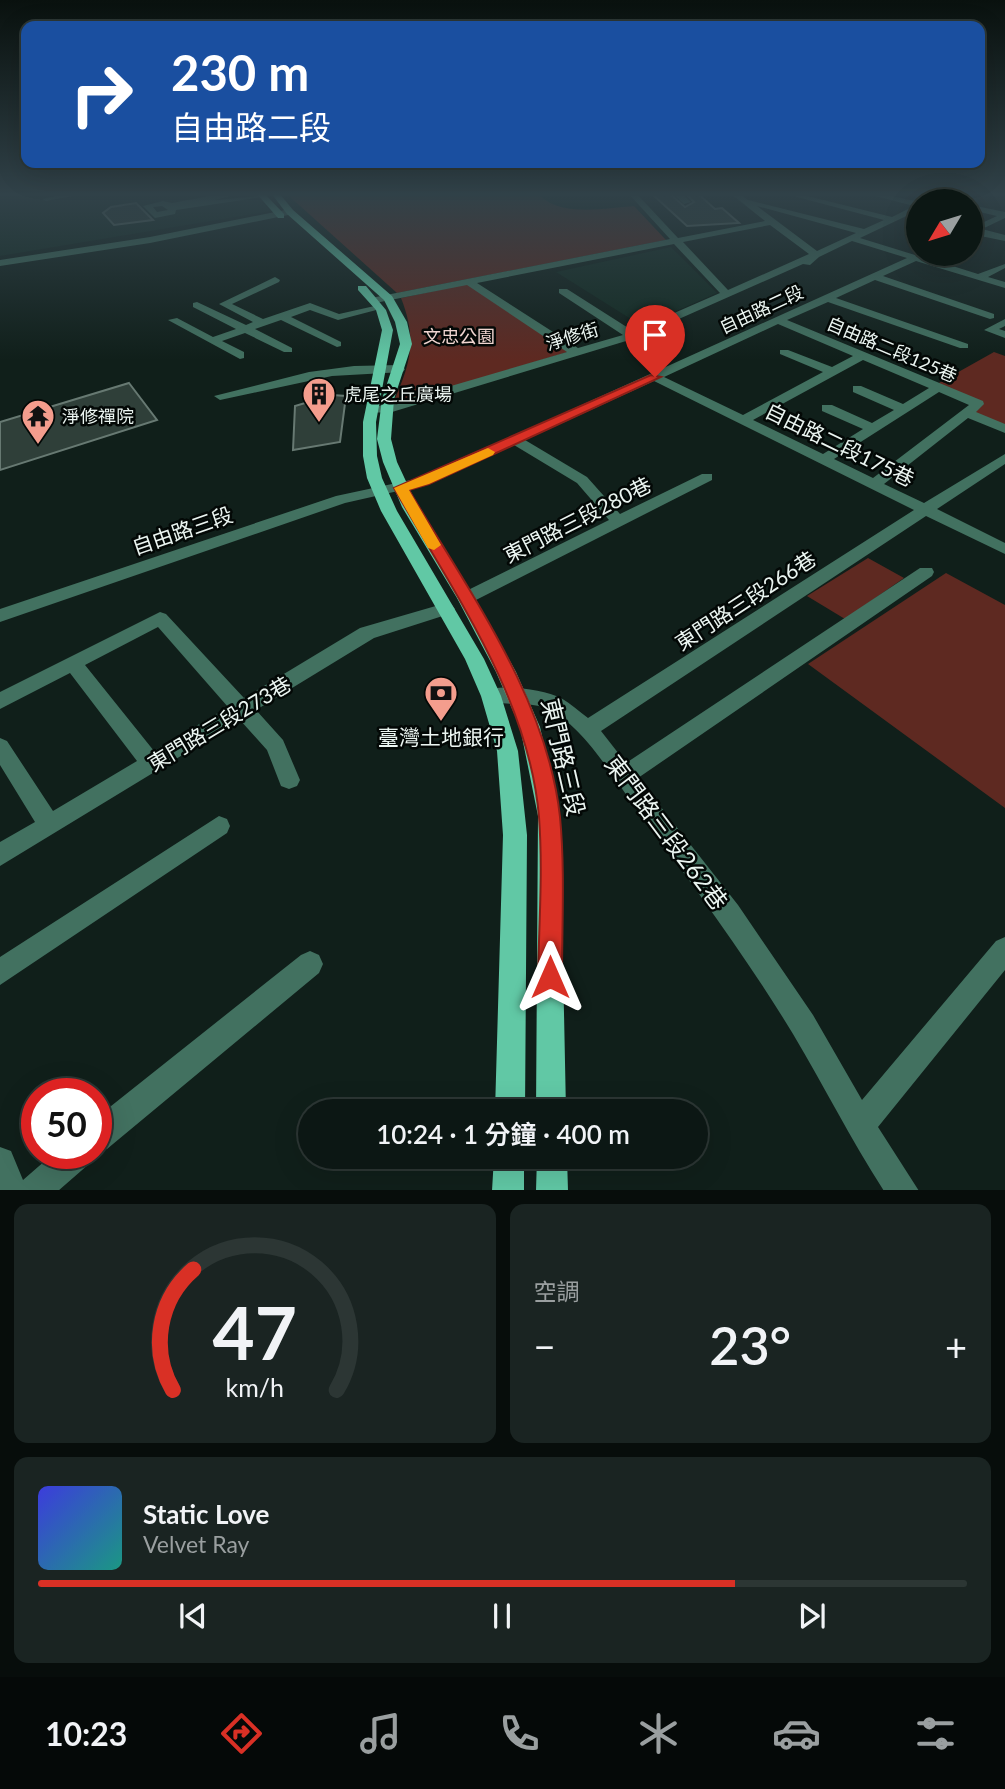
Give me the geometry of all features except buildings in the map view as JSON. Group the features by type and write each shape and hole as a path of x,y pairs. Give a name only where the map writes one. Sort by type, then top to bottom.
{"main road":[{"path":"319,249 377,304 387,324 388,345 380,368 379,410"},
{"path":"326,249 388,298 401,322 406,344 399,369 379,410"},
{"name":"東門路三段","path":"379,410 368,440 446,609 491,695 507,741 516,810 510,1099"},
{"name":"東門路三段","path":"391,491 466,598 517,695 530,727 549,816 551,1099"},
{"path":"508,1190 509,1169"},
{"path":"552,1169 552,1190"}],"street":[{"path":"0,260 70,249"},
{"path":"212,341 310,306 338,317 388,298 638,249"},
{"path":"686,249 726,294"},
{"path":"806,249 816,256"},
{"path":"544,363 569,367 612,355 833,249"},
{"name":"淨修街","path":"379,410 632,336 816,256"},
{"path":"962,283 1000,261"},
{"name":"自由路二段","path":"391,491 424,481 906,262"},
{"path":"948,266 977,276 1003,290"},
{"path":"937,275 962,283 1003,290"},
{"path":"873,276 990,316"},
{"path":"263,323 224,304 275,281"},
{"path":"469,282 578,353"},
{"path":"563,291 632,336"},
{"path":"827,298 964,346"},
{"path":"922,303 936,298"},
{"path":"197,304 288,350"},
{"path":"281,316 337,344"},
{"path":"173,320 240,355"},
{"name":"自由路二段125巷","path":"779,321 978,404 966,413"},
{"path":"1005,322 990,330 1005,335"},
{"path":"784,352 833,372"},
{"path":"743,419 862,356"},
{"path":"220,396 291,381 380,368 399,369"},
{"name":"自由路二段175巷","path":"655,377 1005,549"},
{"path":"825,459 937,388"},
{"path":"857,389 903,409"},
{"path":"827,408 872,428"},
{"path":"875,484 966,413 1005,429"},
{"path":"515,440 582,480 618,521"},
{"name":"東門路三段266巷","path":"588,729 1005,457"},
{"name":"東門路三段280巷","path":"466,598 707,477"},
{"name":"自由路三段","path":"0,616 341,499 391,491"},
{"path":"624,776 926,572"},
{"name":"東門路三段273巷","path":"0,855 367,633 446,609"},
{"path":"0,701 160,618 276,746 289,780"},
{"path":"73,663 151,764"},
{"name":"東門路三段262巷","path":"491,695 517,695 553,703 588,729 729,913 803,1025 860,1126 901,1190"},
{"path":"0,747 49,825"},
{"path":"0,972 219,827"},
{"path":"860,1126 1005,950"},
{"path":"112,1125 310,964"},
{"path":"0,1162 12,1190"},
{"path":"35,1190 59,1169"}],"shaded area":[{"path":"0,249 45,249 0,256"},
{"path":"673,249 717,293 642,326 556,272"}],"green space":[{"path":"347,249 623,249 397,293"},
{"name":"文忠公園","path":"467,284 568,352 392,405 410,353 409,327 401,298"},
{"path":"994,352 1005,356 1005,427 969,413 982,404 937,384"},
{"path":"868,558 904,578 845,619 807,596"},
{"path":"946,573 1005,605 1005,808 808,664"}],"slow traffic":[{"path":"434,545 401,488 424,481 488,452"}],"place":[{"name":"虎尾之丘廣場","path":"319,424"},
{"name":"淨修禪院","path":"38,446"},
{"name":"臺灣土地銀行","path":"441,723"}],"route":[{"path":"550,977 549,816 530,727 493,647 401,488 424,481 655,377"}]}
